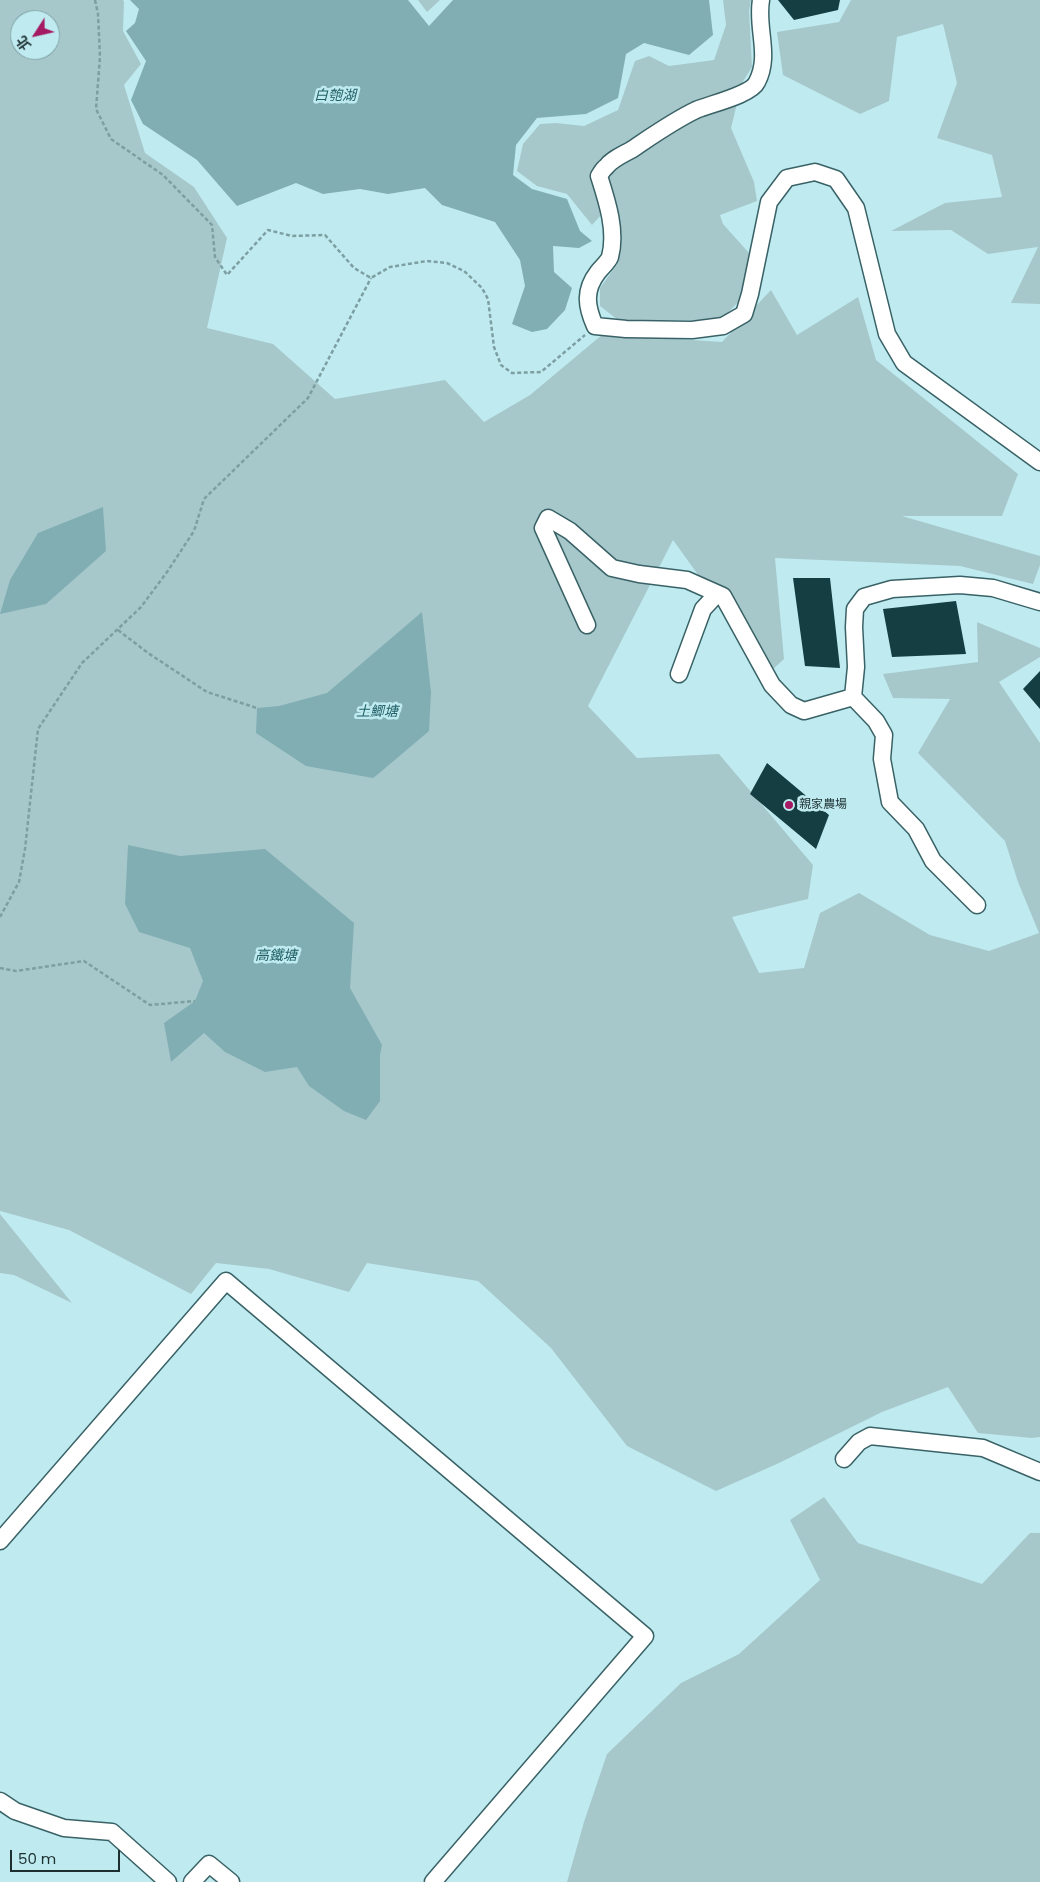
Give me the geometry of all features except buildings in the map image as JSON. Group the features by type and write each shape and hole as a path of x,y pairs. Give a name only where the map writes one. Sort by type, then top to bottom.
{"lane":[{"path":"761,0 759,14 764,43 763,67 757,84 746,92 696,110 659,130 616,158 600,176 612,227 612,243 610,259 591,282 588,291 588,310 596,326 626,329 692,330 723,326 744,314 769,202 787,178 815,172 836,179 856,208 886,334 904,363 1040,462"},
{"path":"587,625 543,528 548,518 570,531 612,568 639,574 687,580 723,596 772,685 791,705 804,711 854,697"},
{"path":"977,905 933,861 916,829 890,802 882,759 884,735 876,721 854,697 856,668 855,609 864,598 892,589 960,585 993,588 1040,602"},
{"path":"679,674 703,609 717,594"},
{"path":"0,1541 226,1281 645,1636 433,1882"},
{"path":"844,1459 859,1442 870,1436 984,1448 1040,1472"},
{"path":"0,1801 15,1811 64,1828 112,1832 168,1882"},
{"path":"192,1882 209,1864 231,1882"}],"path":[{"path":"95,0 98,14 100,57 96,109 110,139 163,175 212,225 214,257 228,275 268,230 292,236 325,235 354,268 371,278"},
{"path":"0,917 19,882 25,850 38,729 82,663 142,607 194,531 204,499 308,398 371,278 390,267 427,261 447,263 464,271 482,288 488,300 494,347 501,365 512,374 541,372 596,326"},
{"path":"118,630 148,653 207,692 257,708"},
{"path":"0,968 16,971 84,961 150,1006 195,1001"}],"shaded area":[{"path":"0,0 123,0 123,31 141,64 124,85 145,153 194,187 227,238 207,328 273,344 335,399 445,380 484,422 530,395 603,334 722,342 771,290 797,335 858,297 876,360 1018,474 1002,516 902,516 1040,556 1040,565 1033,584 960,566 775,558 784,659 769,673 673,540 588,706 637,758 719,754 813,865 808,899 732,917 759,973 804,968 820,913 859,893 930,935 989,951 1039,933 1018,882 1005,841 918,753 950,699 893,698 883,674 978,662 977,622 1040,648 1040,657 999,682 1040,743 1040,1437 1032,1438 978,1433 948,1387 882,1412 779,1463 716,1491 627,1446 551,1348 478,1281 367,1263 349,1292 269,1269 216,1263 191,1294 69,1230 0,1211"},
{"path":"418,0 440,0 427,12"},
{"path":"723,0 751,0 749,11 752,67 742,83 731,128 754,182 757,201 720,215 723,224 749,253 741,299 721,320 618,320 600,306 600,288 617,264 619,239 613,202 592,225 567,194 537,186 517,171 523,144 540,124 556,123 584,126 618,110 635,61 649,56 669,66 714,60 726,25"},
{"path":"851,0 1040,0 1040,304 1011,303 1038,247 988,254 951,230 891,231 945,203 1002,197 992,155 937,138 957,83 943,24 897,37 889,101 860,114 783,75 777,32 839,22"},
{"path":"0,1214 72,1303 14,1275 0,1273"},
{"path":"824,1497 858,1543 982,1584 1030,1533 1040,1533 1040,1882 567,1882 584,1822 607,1754 681,1683 739,1654 820,1580 790,1520"}],"water":[{"name":"白匏湖","path":"130,0 408,0 429,26 453,0 709,0 713,35 689,55 644,43 626,54 618,98 586,114 537,118 516,145 513,175 532,189 567,199 580,231 592,241 579,248 553,246 554,272 572,288 565,310 547,329 532,332 512,324 525,286 520,260 495,222 442,205 425,188 388,194 360,189 323,194 296,183 237,206 197,160 143,124 131,100 146,61 126,31 135,23 139,9"},
{"path":"103,507 106,551 46,604 0,614 10,580 38,533"},
{"name":"土鯽塘","path":"422,612 431,692 429,731 373,778 306,766 256,733 257,708 279,706 327,693"},
{"name":"高鐵塘","path":"128,845 180,856 265,849 354,923 350,988 382,1045 380,1055 380,1101 366,1120 344,1111 309,1086 297,1067 265,1072 225,1052 204,1033 171,1062 164,1023 195,1001 203,981 190,948 139,932 125,904"}],"place":[{"name":"親家農場","path":"789,805"}]}
